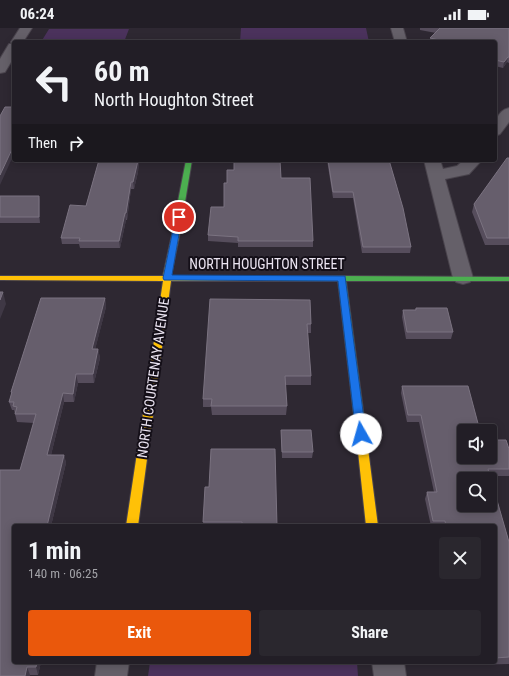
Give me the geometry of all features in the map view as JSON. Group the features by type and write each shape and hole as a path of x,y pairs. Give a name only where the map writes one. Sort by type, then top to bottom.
{"street":[{"path":"18,40 26,28"},
{"path":"397,28 400,40"},
{"path":"4,66 12,51"},
{"path":"497,128 509,112"},
{"name":"NORTH COURTENAY AVENUE","path":"132,524 167,278 190,162"},
{"path":"463,278 434,168 463,170 472,162"},
{"name":"NORTH HOUGHTON STREET","path":"0,278 509,278"},
{"path":"342,278 372,524"},
{"path":"111,676 113,664"},
{"path":"388,664 390,676"}],"shaded area":[{"path":"241,28 366,28 369,40 240,40"},
{"path":"49,29 129,29 125,40 42,40"},
{"path":"150,664 357,664 358,676 148,676"}],"building":[{"path":"440,28 509,28 509,57 504,62 497,60 497,40 439,40 430,38"},
{"path":"5,107 12,107 12,149 0,175 0,116"},
{"path":"507,158 509,158 509,238 487,238 474,204"},
{"path":"98,162 138,162 133,182 131,182 126,213 119,241 79,241 80,238 61,238 70,205 86,206"},
{"path":"234,162 280,162 281,178 310,178 313,241 238,241 238,237 208,235 211,207 224,207 224,183 227,183 227,170 234,170"},
{"path":"328,162 390,162 403,208 411,247 363,247 353,192 333,192"},
{"path":"0,196 39,196 39,217 0,217"},
{"path":"0,292 3,292 0,300"},
{"path":"41,298 105,298 92,349 98,349 93,374 76,374 73,394 63,393 47,455 64,455 47,524 12,524 12,664 37,664 36,667 27,667 25,676 0,676 0,470 20,470 36,414 15,414 17,407 13,406 14,402 9,402"},
{"path":"210,299 310,300 311,324 307,324 311,376 285,376 287,406 211,406 212,399 203,399"},
{"path":"416,308 447,308 453,332 407,332 403,310 416,310"},
{"path":"402,386 468,386 478,424 457,424 457,464 497,464 497,440 506,440 509,449 509,469 488,469 489,472 457,472 457,512 497,512 497,500 509,542 509,657 497,658 497,524 446,524 445,521 433,521 427,492 437,492 421,415 408,415"},
{"path":"281,430 311,430 313,452 282,452"},
{"path":"211,449 275,449 277,524 203,522 205,487 209,487"}],"traffic: fast":[{"path":"176,232 189,162"},
{"path":"342,278 361,433"},
{"path":"279,279 509,279"}],"traffic: slow":[{"path":"132,524 167,278 176,232"},
{"path":"0,278 279,279"},
{"path":"361,433 372,524"}],"route":[{"path":"179,217 167,278 342,278 361,434"}]}
